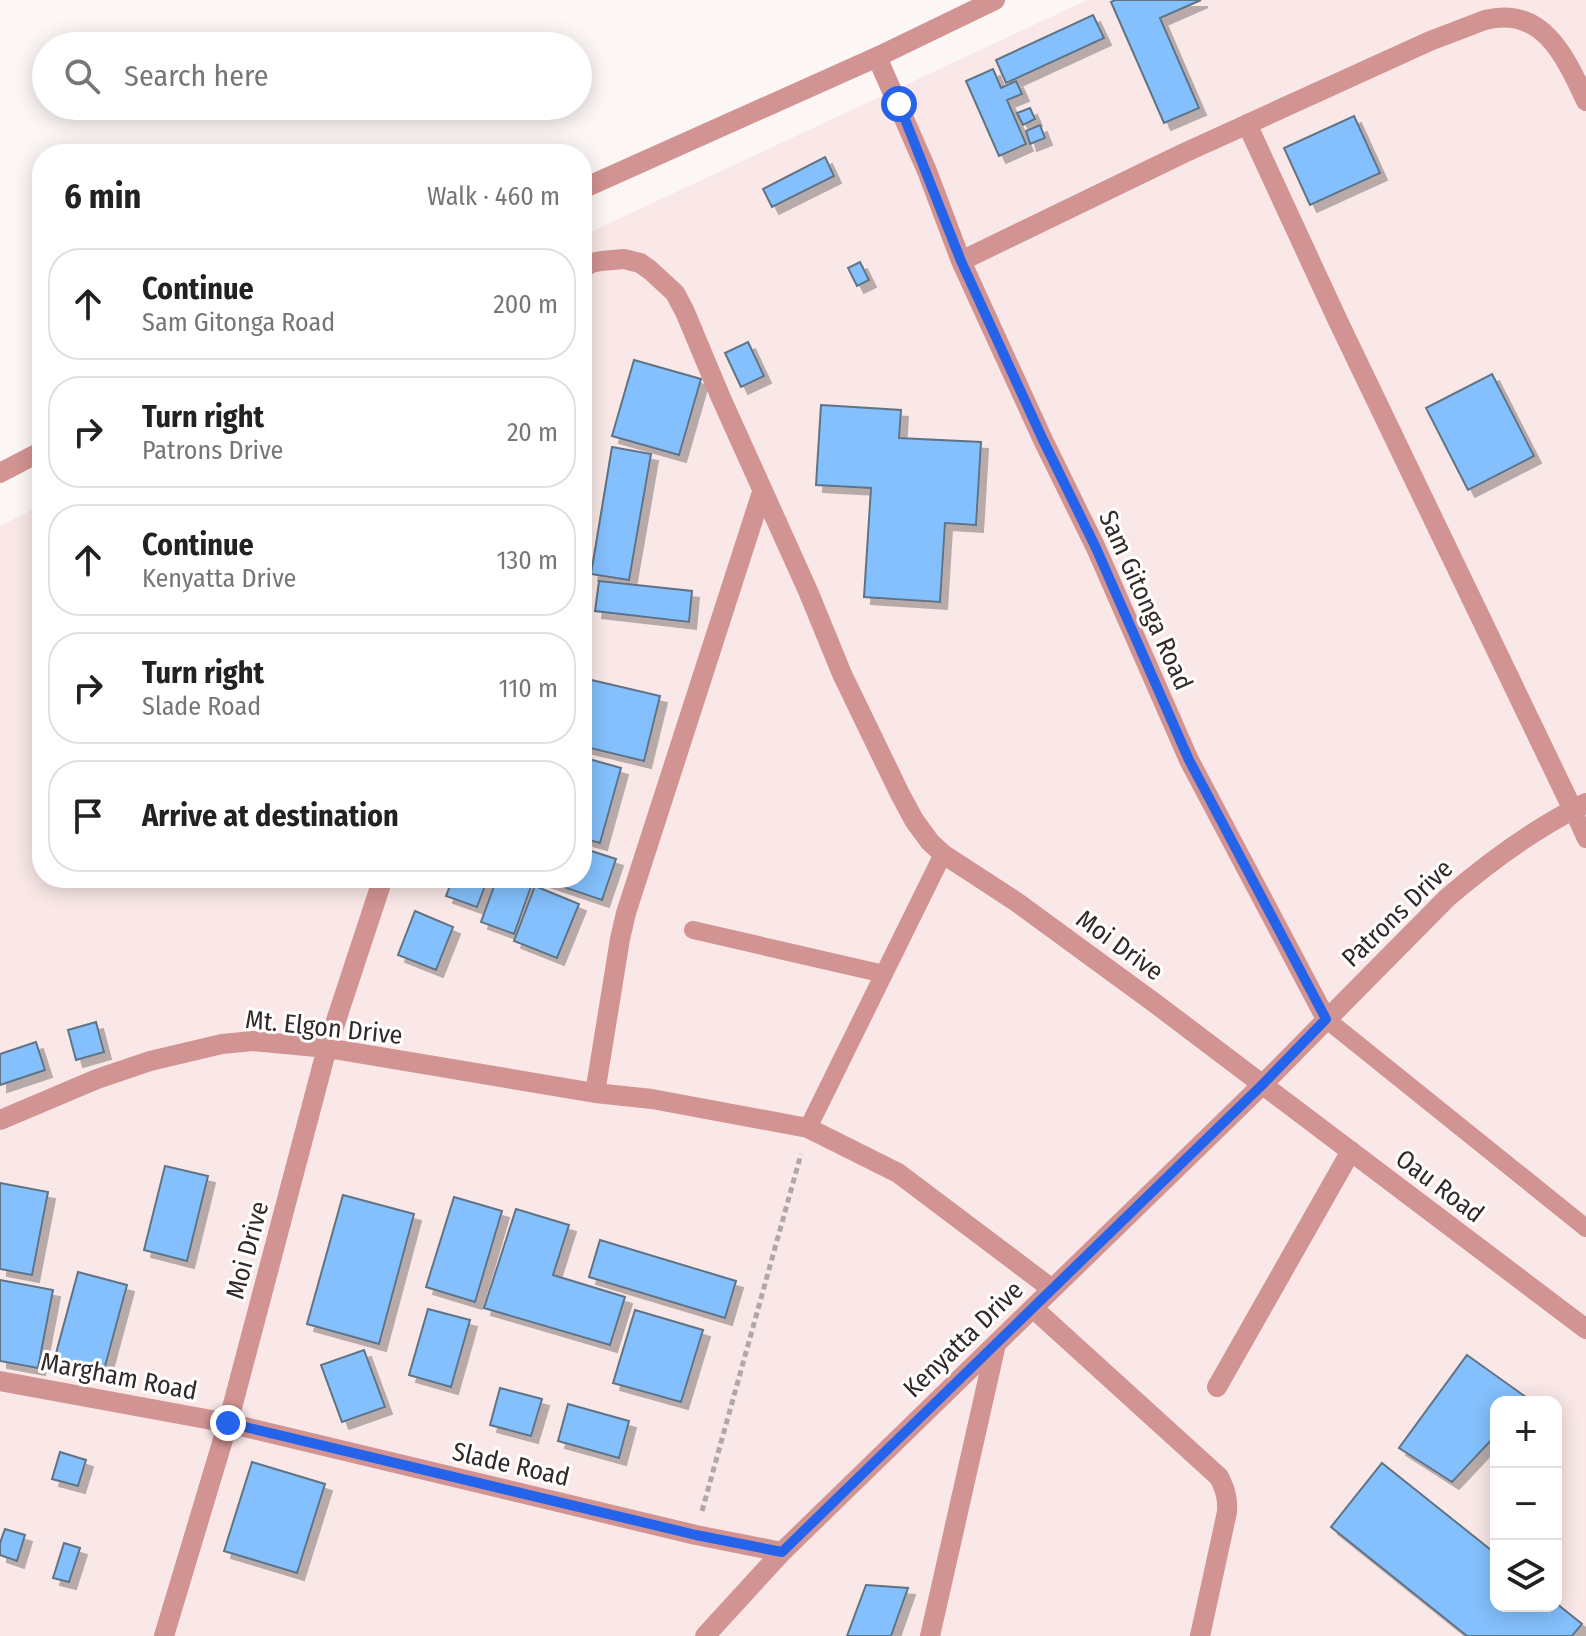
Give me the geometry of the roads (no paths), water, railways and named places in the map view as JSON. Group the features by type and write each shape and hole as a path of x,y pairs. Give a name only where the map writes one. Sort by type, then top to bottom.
{"street":[{"path":"592,185 877,57 995,0"},
{"path":"961,261 1247,124 1430,41 1495,18 1529,22 1545,33 1564,57 1586,101"},
{"name":"Sam Gitonga Road","path":"877,57 899,104 961,261 1096,548 1189,760 1326,1019"},
{"path":"1247,124 1338,321 1579,806"},
{"name":"Moi Drive","path":"592,263 624,259 640,263 675,293 842,674 900,794 930,842 943,854 1031,912 1262,1085"},
{"path":"0,473 32,456"},
{"path":"595,1093 626,913 762,492"},
{"name":"Patrons Drive","path":"1262,1085 1447,898 1536,831 1579,806"},
{"name":"Moi Drive","path":"164,1636 228,1423 327,1048 380,888"},
{"name":"Mt. Elgon Drive","path":"0,1120 97,1079 150,1061 222,1044 253,1041 327,1048 595,1093 652,1099 808,1128 898,1173 1052,1289"},
{"name":"Oau Road","path":"1262,1085 1586,1329"},
{"name":"Kenyatta Drive","path":"705,1636 782,1552 1262,1085"},
{"path":"1217,1387 1351,1151"},
{"path":"1033,1308 1219,1477 1224,1486 1227,1512 1200,1636"},
{"path":"930,1636 996,1344"},
{"name":"Margham Road","path":"0,1381 228,1423"},
{"name":"Slade Road","path":"228,1423 696,1535 782,1552"}],"lane":[{"path":"1579,806 1586,839"},
{"path":"808,1128 943,854"},
{"path":"693,930 884,974"},
{"path":"1326,1019 1586,1228"}]}
